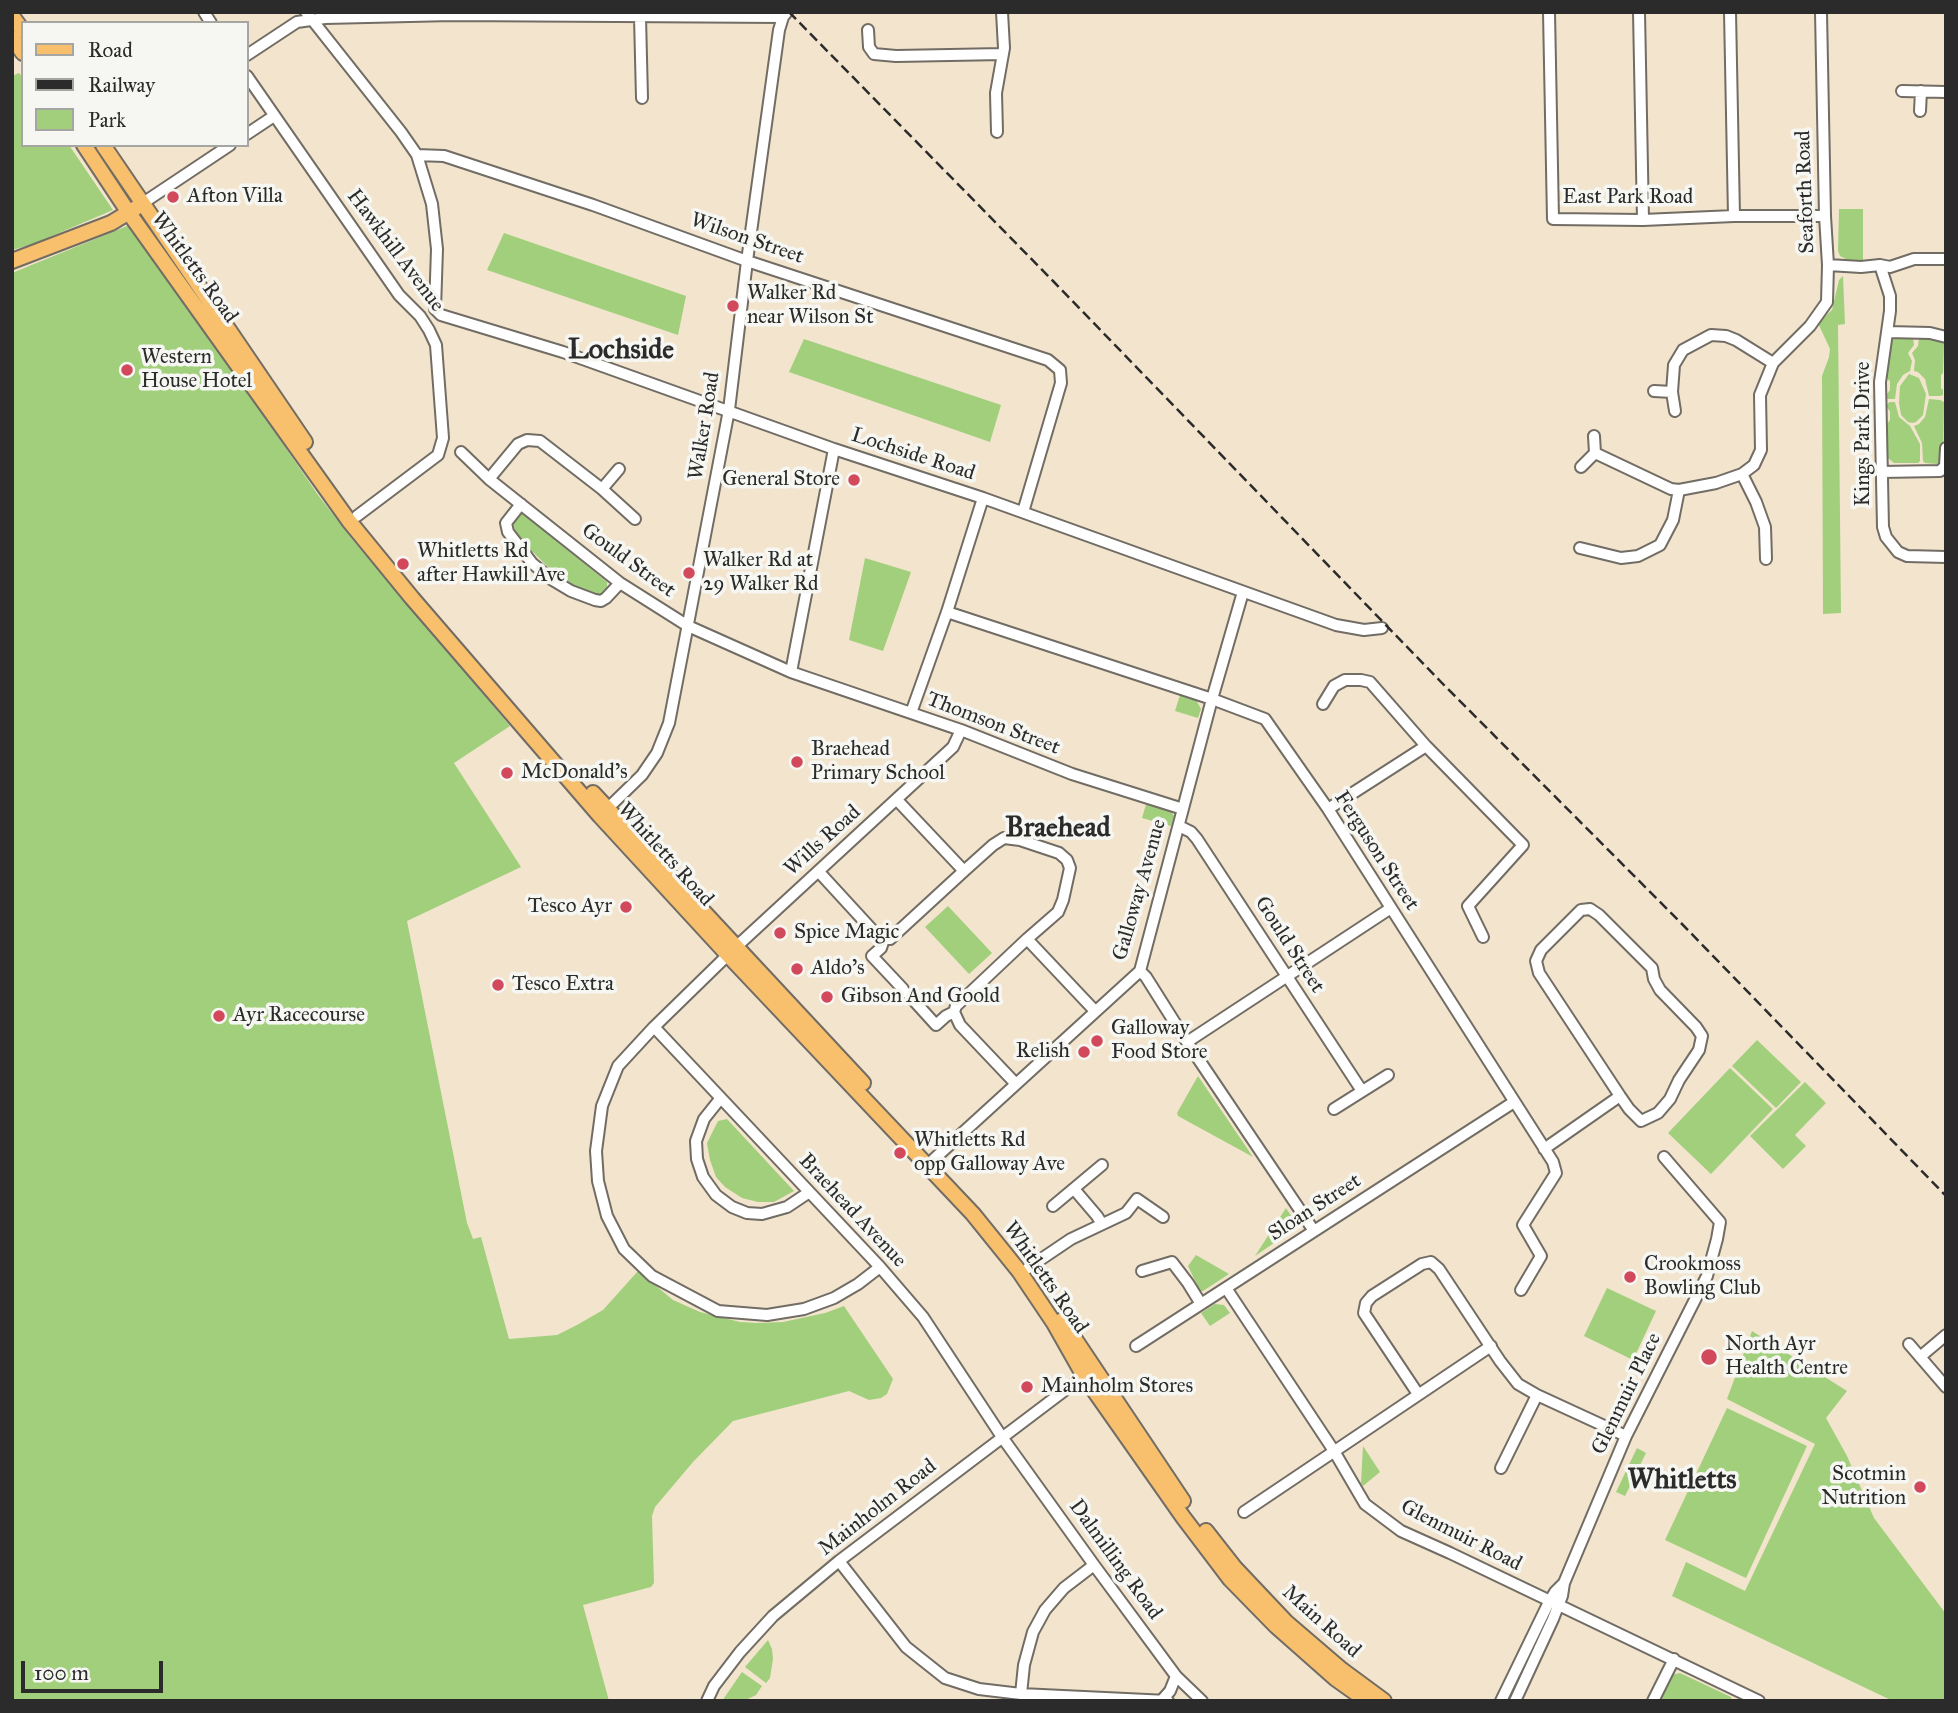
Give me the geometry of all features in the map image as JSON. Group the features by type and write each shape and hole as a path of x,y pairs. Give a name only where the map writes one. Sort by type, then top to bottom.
{"main road":[{"name":"Whitletts Road","path":"85,147 129,213 349,521 412,598 604,812 973,1214 1019,1271 1089,1372"},
{"name":"Whitletts Road","path":"104,147 357,516 439,619 604,812"},
{"path":"12,261 111,223 143,203"},
{"name":"Whitletts Road","path":"732,951 934,1159 999,1230 1028,1268 1089,1372 1183,1517 1233,1574"},
{"name":"Main Road","path":"1233,1574 1276,1626 1367,1701"},
{"name":"Main Road","path":"1233,1574 1342,1670 1384,1701"}],"street":[{"path":"997,132 996,93 1003,54 1003,12"},
{"name":"East Park Road","path":"1549,12 1553,219 1825,216"},
{"path":"1639,12 1643,220"},
{"path":"1730,12 1734,216"},
{"name":"Seaforth Road","path":"1773,363 1810,326 1827,302 1821,12"},
{"path":"248,54 298,22 317,16 640,17 785,14"},
{"name":"Walker Road","path":"604,812 642,775 657,753 669,723 729,410 779,30 785,14"},
{"path":"317,16 417,155"},
{"path":"640,17 642,98"},
{"path":"868,30 870,51 874,54 1003,54"},
{"name":"Hawkhill Avenue","path":"248,77 399,295 420,316 436,345 443,438 438,455 357,516"},
{"path":"1902,91 1946,92"},
{"path":"1920,111 1921,91"},
{"path":"248,133 274,116"},
{"path":"143,203 227,147"},
{"name":"Wilson Street","path":"417,155 444,156 593,205 747,261 1048,360 1060,370 1061,383 1023,512"},
{"name":"Lochside Road","path":"417,155 433,212 437,249 435,309 441,315 563,352 834,449 1023,512 1336,625 1364,630 1382,628"},
{"path":"1828,265 1890,267 1914,259 1946,259"},
{"name":"Kings Park Drive","path":"1880,265 1890,296 1888,332 1884,343 1880,382 1883,527 1886,537 1898,552 1907,556 1946,557"},
{"path":"1888,332 1930,333 1946,337"},
{"path":"1595,453 1671,489 1716,483 1742,474 1754,465 1761,450 1760,395 1773,363 1737,340 1711,335 1684,350 1674,365 1672,392 1675,411"},
{"path":"1654,391 1672,392"},
{"path":"1581,467 1595,453 1594,436"},
{"path":"489,479 517,444 527,440 540,441 603,489 635,519"},
{"path":"790,672 834,449"},
{"path":"1881,472 1940,471 1945,466 1946,449"},
{"name":"Gould Street","path":"461,452 489,479 620,583 688,626 790,672"},
{"path":"603,489 619,469"},
{"path":"1742,474 1765,527 1766,559"},
{"path":"1580,548 1621,558 1638,556 1660,545 1673,520 1679,490"},
{"path":"911,713 983,498"},
{"path":"521,504 506,523 508,532 532,563 551,579 571,591 601,601 620,583"},
{"name":"Galloway Avenue","path":"934,1159 1140,971 1243,592"},
{"name":"Ferguson Street","path":"947,612 1265,719 1328,809 1553,1162 1556,1173 1523,1225 1541,1256 1521,1290"},
{"name":"Thomson Street","path":"790,672 961,730 1072,774 1183,809"},
{"path":"1323,704 1334,686 1345,681 1370,682 1426,746 1523,845 1468,906 1483,937"},
{"name":"Wills Road","path":"880,1268 834,1298 804,1309 767,1315 718,1311 652,1276 624,1249 607,1216 598,1181 596,1151 600,1117 618,1066 654,1027 732,951 953,747 961,730"},
{"path":"1328,809 1426,746"},
{"path":"897,800 964,871"},
{"name":"Gould Street","path":"1179,826 1191,832 1197,839 1362,1091"},
{"path":"819,872 875,933 884,939 890,939 1004,838 1020,840 1059,853 1067,860 1070,868 1058,912 956,1006 954,1012 960,1024 1016,1084"},
{"path":"1187,1042 1391,908"},
{"path":"1590,909 1599,915 1652,968 1660,990 1702,1036 1699,1049 1670,1098 1657,1113 1642,1121 1620,1096 1539,973 1536,961 1541,950 1581,910 1590,909"},
{"path":"884,939 881,948 872,956 936,1025 954,1012"},
{"path":"1027,939 1095,1011"},
{"path":"1140,971 1314,1231"},
{"name":"Braehead Avenue","path":"654,1027 923,1317 1002,1437"},
{"path":"1334,1109 1388,1074"},
{"path":"1544,1149 1620,1096"},
{"path":"720,1099 704,1119 696,1141 697,1159 703,1177 716,1195 732,1207 747,1213 762,1214 787,1207 808,1193"},
{"name":"Sloan Street","path":"1136,1346 1514,1102"},
{"name":"Glenmuir Place","path":"1515,1701 1626,1436 1707,1276 1720,1222 1664,1157"},
{"path":"1053,1206 1102,1165"},
{"path":"1074,1189 1102,1224"},
{"path":"1028,1268 1071,1239 1126,1213 1137,1199 1163,1217"},
{"path":"1142,1271 1171,1262 1201,1304"},
{"path":"1418,1394 1364,1313 1366,1303 1372,1296 1422,1264 1432,1262 1518,1384 1626,1436"},
{"name":"Glenmuir Road","path":"1226,1288 1334,1451 1365,1503 1401,1531 1759,1701"},
{"path":"1920,1357 1946,1335"},
{"path":"1909,1344 1946,1387"},
{"path":"1244,1512 1491,1346"},
{"name":"Mainholm Road","path":"707,1701 740,1653 773,1616 839,1561 1089,1372"},
{"path":"1502,1468 1537,1395"},
{"name":"Dalmilling Road","path":"1002,1437 1094,1565 1196,1699"},
{"path":"839,1561 906,1647 945,1678 979,1689 1063,1699 1168,1701"},
{"path":"1021,1694 1024,1665 1033,1632 1045,1610 1064,1588 1094,1565"},
{"name":"Glenmuir Place","path":"1501,1701 1554,1604"},
{"path":"1653,1701 1674,1659"},
{"path":"1162,1700 1176,1675"}],"green space":[{"path":"19,73 21,76 21,147 70,147 113,210 33,244 12,250 12,76"},
{"path":"1839,209 1863,209 1863,261 1850,261 1840,256"},
{"name":"Ayr Racecourse","path":"132,224 318,495 510,726 454,763 521,867 407,921 467,1223 473,1239 481,1237 509,1339 557,1335 577,1325 603,1310 638,1271 673,1300 700,1312 740,1322 783,1322 844,1306 893,1379 887,1394 881,1398 869,1400 849,1391 733,1421 693,1462 655,1507 652,1516 654,1583 651,1587 583,1605 609,1701 12,1701 12,273"},
{"path":"504,233 686,296 678,335 487,270"},
{"path":"1843,276 1845,324 1838,325 1841,613 1823,614 1822,376 1830,349 1818,323 1832,310 1839,280"},
{"path":"1896,337 1913,338 1914,345 1908,353 1912,361 1910,371 1903,375 1897,384 1895,399 1888,399 1890,381 1886,378 1890,342"},
{"path":"1934,337 1943,341 1944,345 1941,375 1943,395 1940,396 1929,396 1925,379 1914,371 1915,360 1912,353 1918,346 1919,338"},
{"path":"804,339 1001,405 990,442 789,372"},
{"path":"1909,374 1919,378 1926,394 1923,415 1912,423 1901,415 1899,403 1900,386"},
{"path":"1929,399 1944,402 1943,456 1937,464 1923,461 1922,443 1914,426 1925,417"},
{"path":"1895,402 1899,417 1910,426 1920,444 1918,463 1894,463 1888,458 1887,424 1890,411 1887,404"},
{"path":"522,513 607,582 607,591 599,597 573,588 571,583 554,573 533,552 528,552 513,523"},
{"path":"865,558 911,572 883,651 849,640"},
{"path":"1180,695 1196,700 1201,709 1198,718 1175,711"},
{"path":"1147,801 1168,807 1174,816 1171,826 1142,818"},
{"path":"948,906 992,953 969,974 925,927"},
{"path":"1757,1040 1801,1082 1776,1108 1732,1066"},
{"path":"1730,1068 1773,1109 1711,1174 1668,1133"},
{"path":"1198,1076 1253,1157 1178,1116 1177,1113"},
{"path":"1805,1082 1826,1103 1795,1135 1806,1146 1783,1169 1750,1136"},
{"path":"727,1119 794,1191 774,1202 758,1202 742,1198 725,1187 716,1177 707,1143 718,1121"},
{"path":"1286,1208 1294,1220 1293,1230 1255,1256"},
{"path":"1196,1255 1229,1274 1200,1291 1188,1266"},
{"path":"1607,1288 1656,1311 1633,1360 1584,1336"},
{"path":"1215,1304 1224,1305 1230,1313 1210,1326 1201,1313"},
{"path":"1752,1331 1847,1391 1826,1418 1847,1456 1874,1518 1946,1614 1946,1701 1893,1701 1672,1596 1686,1562 1745,1591 1815,1444 1727,1399"},
{"path":"1727,1408 1807,1446 1746,1578 1665,1540"},
{"path":"1363,1446 1380,1472 1363,1486 1361,1483"},
{"path":"1637,1448 1646,1453 1625,1496 1616,1492"},
{"path":"768,1640 773,1659 770,1678 766,1683 745,1667"},
{"path":"742,1672 762,1686 756,1695 744,1701 722,1701"},
{"path":"1680,1673 1731,1697 1732,1701 1658,1701 1671,1675"}],"railway":[{"path":"789,12 1946,1196"}],"place":[{"name":"Afton Villa","path":"173,197"},
{"name":"Walker Rd near Wilson St","path":"733,306"},
{"name":"Western House Hotel","path":"127,370"},
{"name":"General Store","path":"854,480"},
{"name":"Whitletts Rd after Hawkill Ave","path":"403,564"},
{"name":"Walker Rd at 29 Walker Rd","path":"689,573"},
{"name":"Braehead Primary School","path":"797,762"},
{"name":"McDonald's","path":"507,773"},
{"name":"Tesco Ayr","path":"626,907"},
{"name":"Spice Magic","path":"780,933"},
{"name":"Aldo's","path":"797,969"},
{"name":"Tesco Extra","path":"498,985"},
{"name":"Gibson And Goold","path":"827,997"},
{"name":"Ayr Racecourse","path":"219,1016"},
{"name":"Galloway Food Store","path":"1097,1041"},
{"name":"Relish","path":"1084,1052"},
{"name":"Whitletts Rd opp Galloway Ave","path":"900,1153"},
{"name":"Crookmoss Bowling Club","path":"1630,1277"},
{"name":"North Ayr Health Centre","path":"1709,1357"},
{"name":"Mainholm Stores","path":"1027,1387"},
{"name":"Scotmin Nutrition","path":"1920,1487"}],"district":[{"name":"Lochside","path":"621,351"},
{"name":"Braehead","path":"1058,829"},
{"name":"Whitletts","path":"1682,1481"}]}
